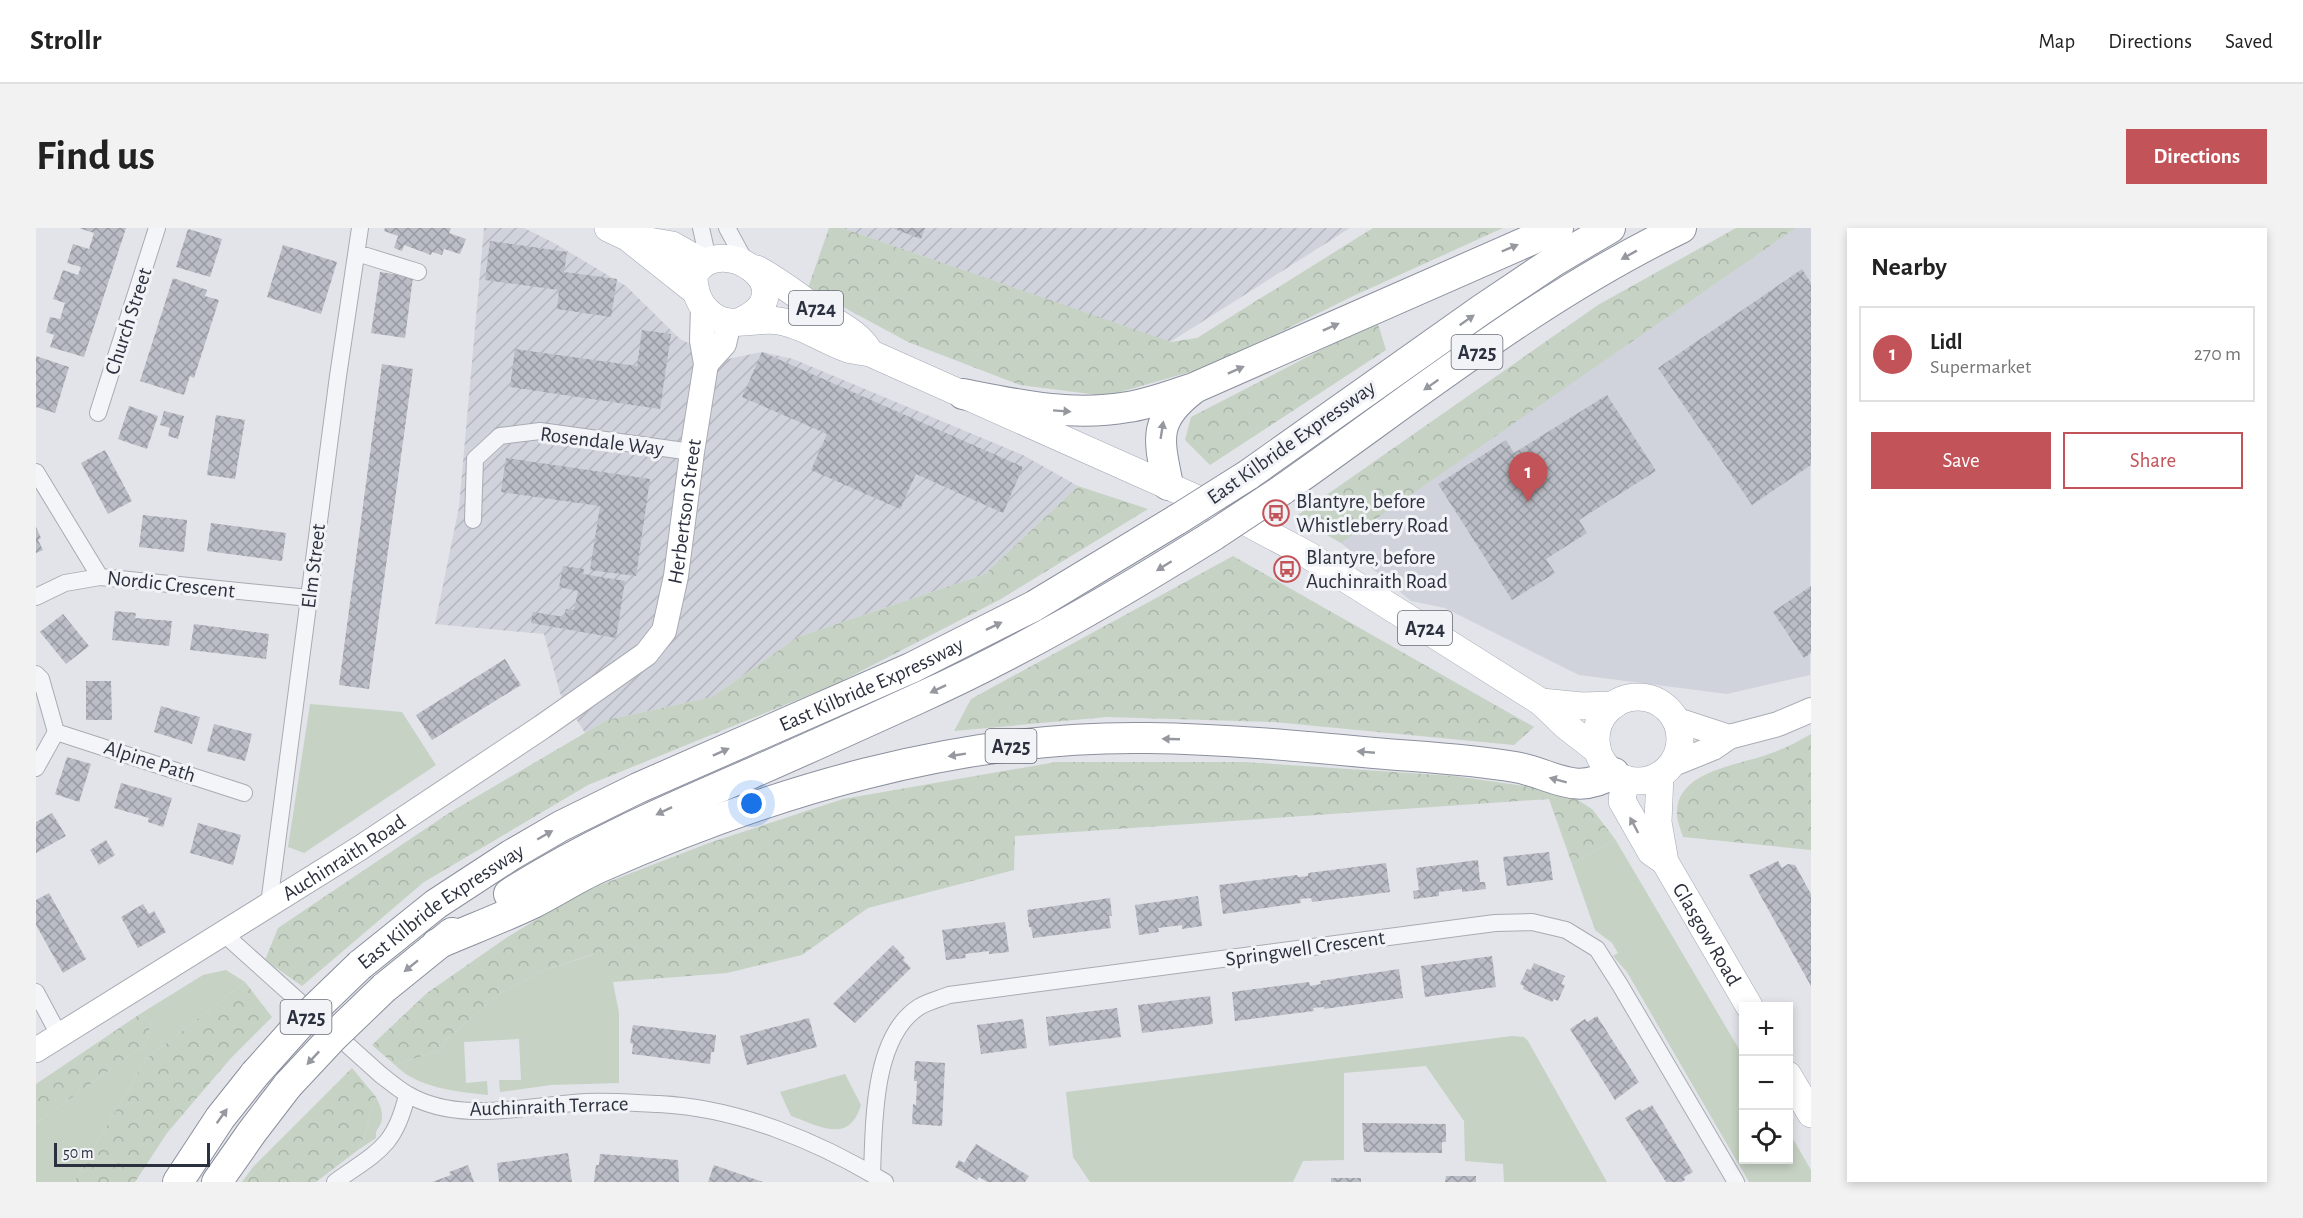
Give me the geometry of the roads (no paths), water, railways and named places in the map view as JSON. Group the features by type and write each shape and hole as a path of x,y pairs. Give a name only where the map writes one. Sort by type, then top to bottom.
{"highway":[{"path":"963,394 1038,409 1099,411 1129,407 1194,388 1558,228"},
{"name":"East Kilbride Expressway","path":"178,1182 220,1118 255,1074 306,1017 360,965 444,898 561,826 638,788 911,668 1034,606 1248,475 1481,310 1554,261 1610,228"},
{"name":"East Kilbride Expressway","path":"217,1182 288,1085 332,1038 384,988 437,944 520,887 577,854 670,808 921,698 1028,645 1124,591 1282,490 1552,301 1611,264 1681,228"},
{"path":"1168,485 1161,444 1162,428 1167,413 1174,403 1194,388"},
{"name":"A725","path":"437,944 532,903 596,869 757,805 858,775 943,757 1011,746 1070,740 1146,738 1227,741 1506,766 1578,784 1592,784 1612,767"}],"main road":[{"path":"618,233 672,245 705,260 694,274 699,298"},
{"path":"618,233 699,298 711,315 734,322"},
{"name":"A724","path":"705,260 728,255 750,264 781,282 823,314 859,337 870,353"},
{"name":"A724","path":"734,322 751,316 762,304 765,284 750,264"},
{"name":"A724","path":"734,322 781,321 849,349 870,353 1229,513 1308,555 1541,702 1612,767"},
{"name":"A724","path":"1541,702 1582,706 1614,705 1625,699 1648,699 1668,710 1674,719"},
{"path":"1614,705 1606,712 1597,730 1612,767 1622,801 1651,852 1665,862"},
{"path":"1612,767 1643,781 1665,770 1677,755 1680,742 1679,730 1674,719"},
{"path":"1665,770 1658,822 1665,862"},
{"name":"Glasgow Road","path":"1665,862 1747,1002"},
{"path":"1793,1083 1811,1114"}],"street":[{"name":"Church Street","path":"98,413 157,228"},
{"name":"Elm Street","path":"269,904 360,228"},
{"path":"701,228 705,260"},
{"path":"727,228 750,264"},
{"path":"357,253 418,272"},
{"name":"Herbertson Street","path":"646,654 664,631 672,601 706,364 699,298"},
{"path":"706,364 724,344 734,322"},
{"name":"Rosendale Way","path":"473,520 475,459 500,436 540,431 692,452"},
{"path":"36,472 100,577"},
{"name":"Nordic Crescent","path":"36,597 65,583 100,577 309,598"},
{"name":"Auchinraith Road","path":"36,1050 370,841 542,727 646,654"},
{"path":"36,674 41,680 56,732 36,768"},
{"path":"1665,770 1713,748 1729,737 1778,724 1811,710"},
{"path":"1674,719 1729,737"},
{"name":"Alpine Path","path":"56,732 244,793"},
{"name":"Springwell Crescent","path":"879,1178 877,1092 885,1057 896,1031 918,1007 949,995 1495,923 1532,922 1566,930 1597,949 1736,1182"},
{"name":"Auchinraith Terrace","path":"224,934 381,1075 407,1095 440,1106 474,1110 589,1102 661,1104 717,1112 801,1139 879,1178"},
{"path":"36,992 59,1035"},
{"path":"335,1182 387,1144 401,1120 407,1095"}],"place":[{"name":"Lidl","path":"1528,502"},
{"name":"Blantyre, before Whistleberry Road","path":"1276,513"},
{"name":"Blantyre, before Auchinraith Road","path":"1287,569"}]}
